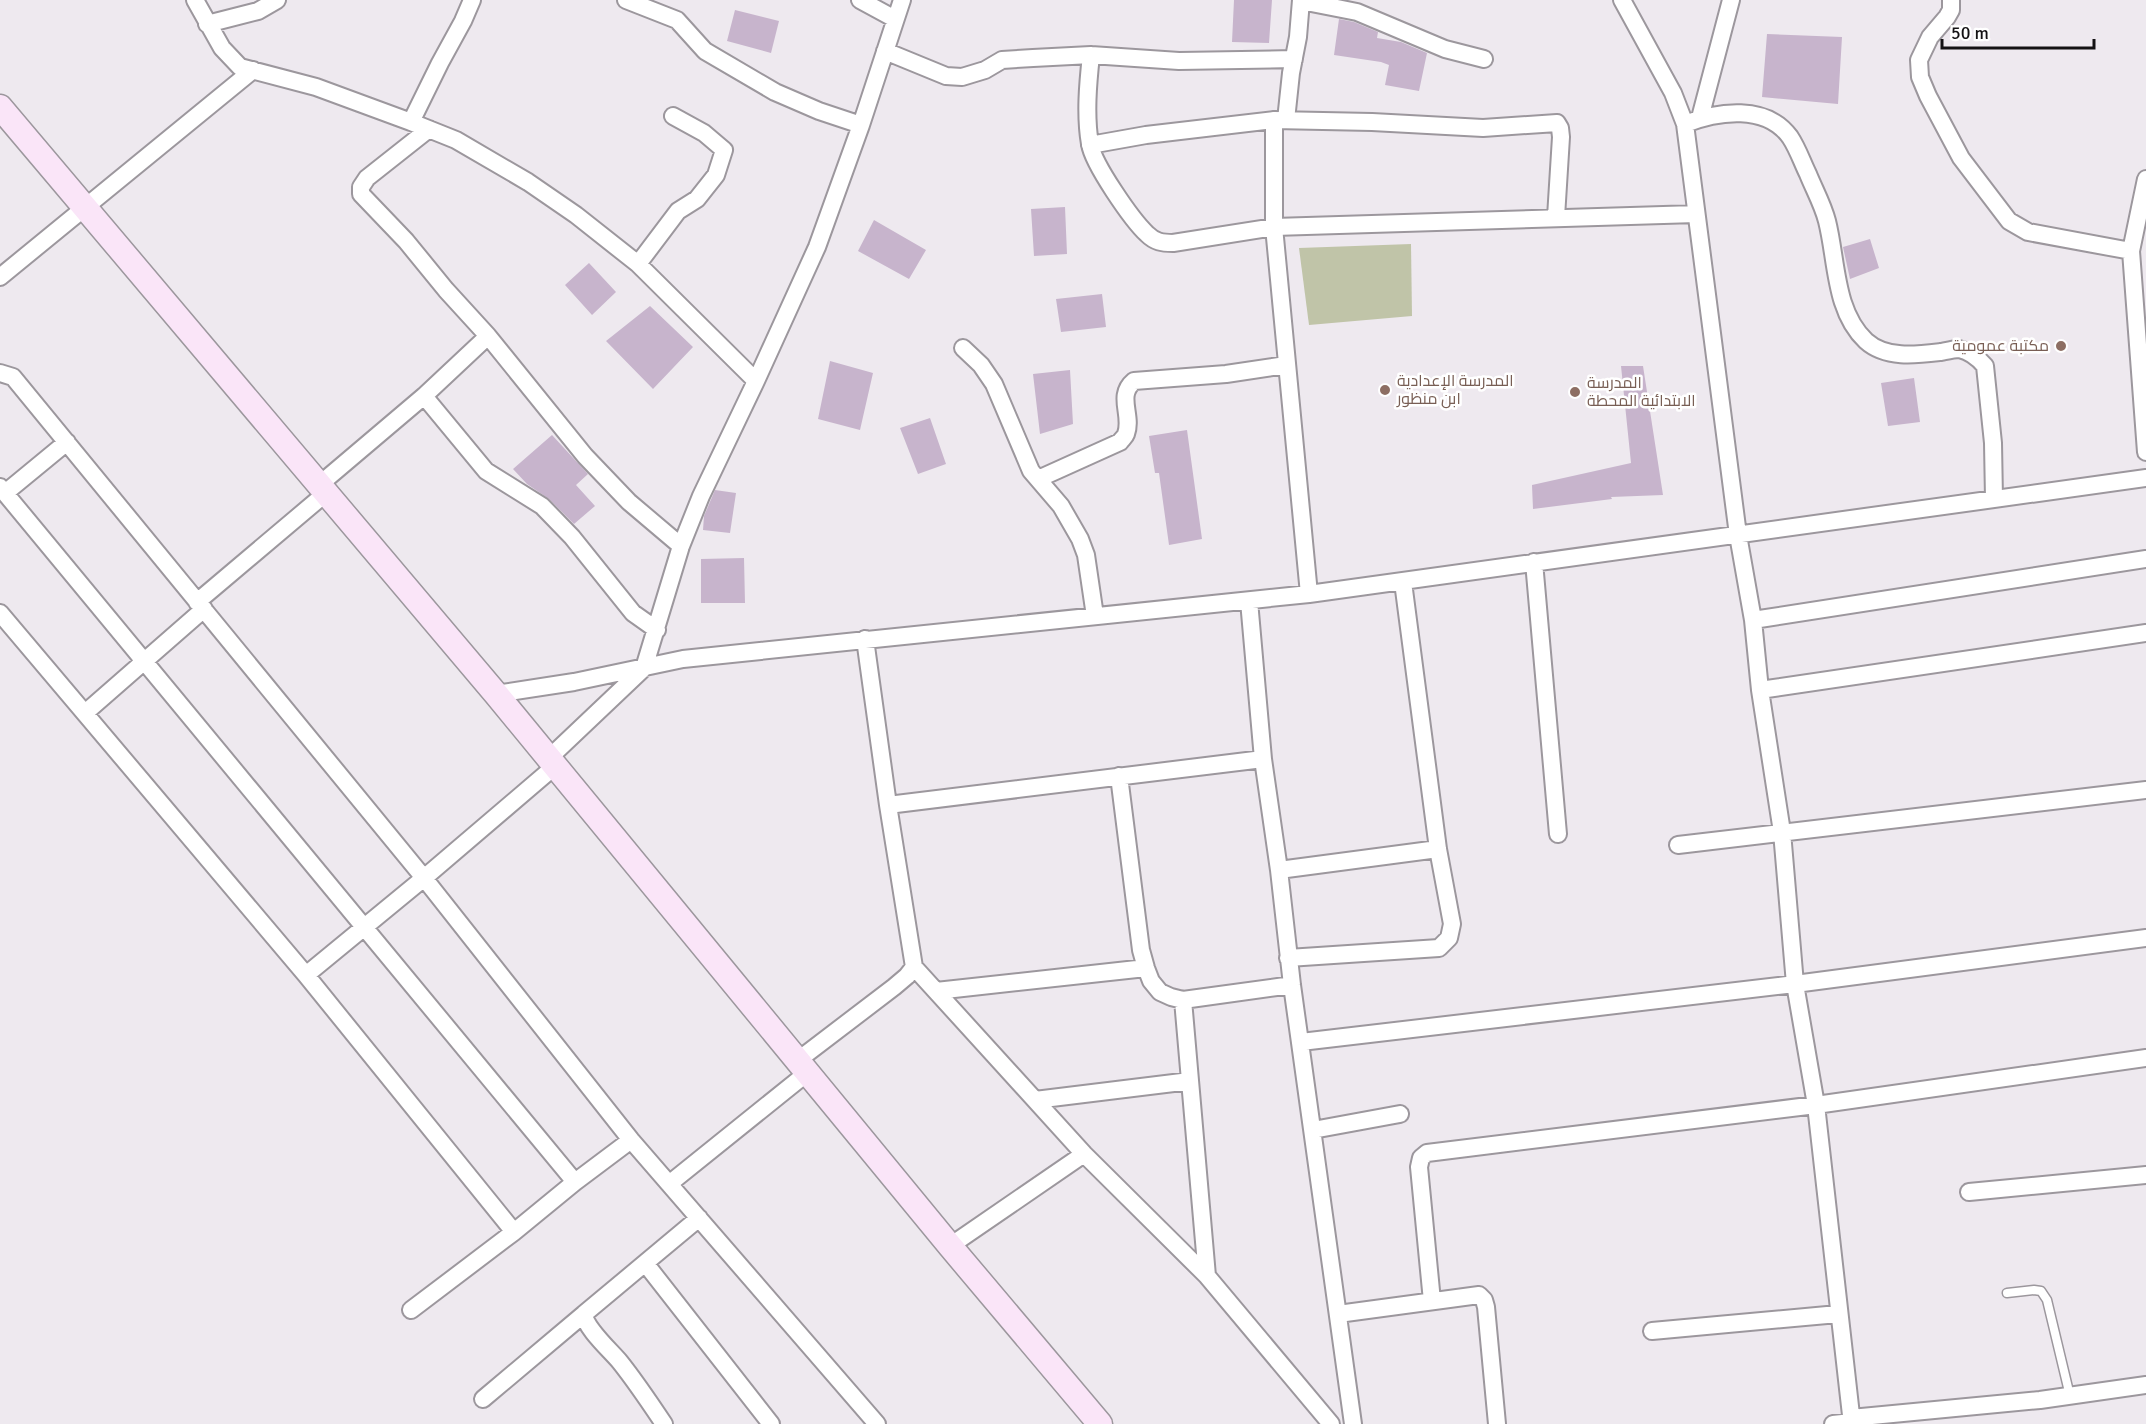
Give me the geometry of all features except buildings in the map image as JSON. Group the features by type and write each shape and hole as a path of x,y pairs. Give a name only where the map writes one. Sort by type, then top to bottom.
{"main road":[{"path":"0,106 496,694 950,1246 1100,1424"}],"street":[{"path":"195,0 222,48 240,67 316,87 429,129 456,140 528,182 576,215 638,264 756,381"},
{"path":"207,24 258,11 277,0"},
{"path":"411,122 464,21 472,0"},
{"path":"626,0 677,20 705,51 776,92 819,111 861,125"},
{"path":"860,0 895,19"},
{"path":"306,975 424,878 551,763 644,668 681,546 701,496 817,247 861,125 902,0"},
{"path":"1309,594 1274,227 1280,120 1298,37 1301,0 1357,12 1445,49 1484,59"},
{"path":"1622,0 1672,93 1692,121"},
{"path":"1731,0 1692,121 1696,214 1738,535 1753,620 1782,832 1795,984 1816,1105 1852,1421"},
{"path":"1951,0 1951,10 1947,17 1924,47 1919,60 1920,77 1961,158 2009,221 2028,232 2132,251"},
{"path":"885,51 946,76 962,77 985,70 1002,60 1091,55 1179,61 1293,59"},
{"path":"1091,55 1088,109 1090,145 1107,179 1136,221 1148,235 1158,242 1173,243 1274,227 1696,214"},
{"path":"0,277 253,70"},
{"path":"1692,121 1721,114 1749,114 1774,121 1788,135 1797,148 1827,219 1842,295 1850,321 1867,341 1880,350 1903,355 1959,349 1977,358 1985,366 1993,443 1994,499"},
{"path":"638,264 678,211 697,199 716,175 724,150 704,133 673,116"},
{"path":"1090,145 1146,135 1280,120 1483,128 1557,123 1560,128 1560,137 1556,217"},
{"path":"429,129 367,178 361,187 361,194 488,336 585,456 636,509 681,546"},
{"path":"2146,179 2132,251 2146,452"},
{"path":"84,713 144,661 322,489 488,336"},
{"path":"963,348 981,365 994,384 1031,471 1061,506 1080,539 1086,555 1095,616"},
{"path":"1038,479 1120,442 1126,434 1125,394 1128,386 1134,381 1226,374 1286,365"},
{"path":"0,373 13,377 424,878 631,1140 877,1424"},
{"path":"424,396 486,471 542,506 572,537 633,613 657,630"},
{"path":"67,442 3,490 574,1182"},
{"path":"496,694 574,682 683,659 1309,594 2146,478"},
{"path":"1753,620 2146,559"},
{"path":"1534,562 1558,834"},
{"path":"1288,958 1439,948 1449,938 1452,924 1438,849 1402,582"},
{"path":"1249,601 1263,759 1279,870 1288,958 1353,1424"},
{"path":"0,613 306,975 514,1232"},
{"path":"1761,690 2146,633"},
{"path":"865,639 914,967 1084,1154 1207,1276 1331,1424"},
{"path":"888,805 1263,759"},
{"path":"1119,776 1141,950 1151,981 1160,992 1171,998 1184,1000 1292,985"},
{"path":"1678,844 2146,790"},
{"path":"1279,870 1438,849"},
{"path":"1301,1042 1795,984 2146,938"},
{"path":"669,1184 908,976 914,967"},
{"path":"936,991 1146,968"},
{"path":"1184,1000 1207,1276"},
{"path":"1432,1301 1419,1167 1420,1158 1427,1153 1816,1105 2146,1058"},
{"path":"1035,1100 1191,1081"},
{"path":"1313,1130 1400,1114"},
{"path":"411,1310 631,1140"},
{"path":"950,1246 1084,1154"},
{"path":"1969,1192 2146,1175"},
{"path":"483,1399 699,1218"},
{"path":"645,1263 771,1424"},
{"path":"1338,1314 1479,1295 1484,1300 1497,1424"},
{"path":"584,1314 584,1318 620,1362 664,1424"},
{"path":"1652,1331 1838,1314"},
{"path":"1833,1424 2070,1396 2146,1384"}],"lane":[{"path":"2007,1293 2042,1291 2047,1300 2070,1396"}],"green space":[{"path":"1411,244 1412,316 1309,325 1299,248"}],"place":[{"name":"مكتبة عمومية","path":"2061,346"},
{"name":"المدرسة الإعدادية ابن منظور","path":"1385,390"},
{"name":"المدرسة الابتدائية المحطة","path":"1575,392"}]}
